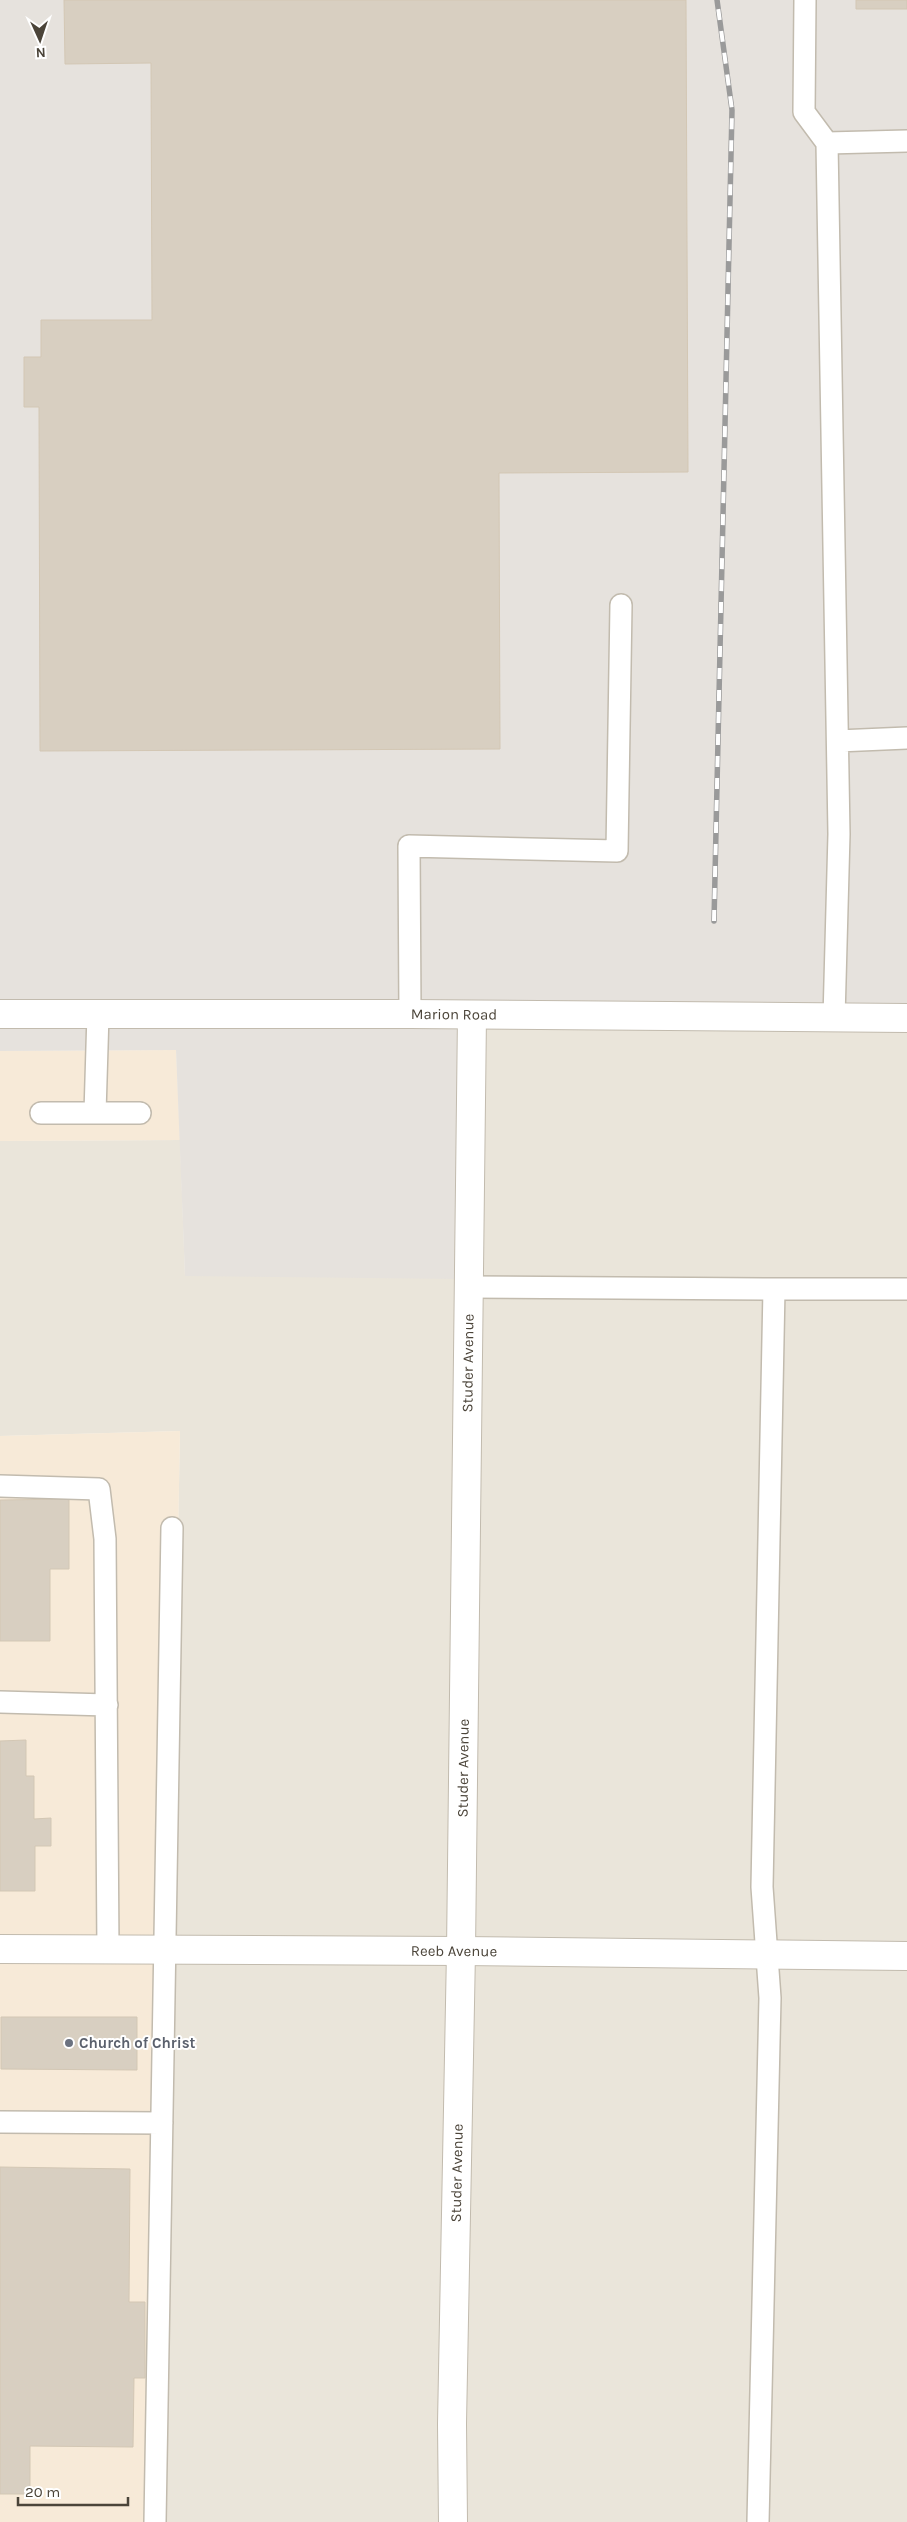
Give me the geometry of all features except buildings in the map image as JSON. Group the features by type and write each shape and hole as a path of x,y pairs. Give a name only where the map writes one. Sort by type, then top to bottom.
{"street":[{"name":"Marion Road","path":"0,1014 410,1014 907,1018"},
{"name":"Studer Avenue","path":"453,2522 452,2414 461,1951 472,1015"},
{"name":"Reeb Avenue","path":"0,1949 461,1951 907,1956"}],"lane":[{"path":"805,0 804,112 827,143 839,834 834,1018"},
{"path":"827,143 907,141"},
{"path":"410,1014 410,846 617,851 621,605"},
{"path":"838,741 907,738"},
{"path":"95,1113 98,1014"},
{"path":"41,1113 140,1113"},
{"path":"469,1287 907,1289"},
{"path":"758,2522 770,1998 762,1887 774,1289"},
{"path":"0,1486 99,1489 105,1539 108,1950"},
{"path":"155,2522 172,1528"},
{"path":"0,1702 107,1705"},
{"path":"0,2122 162,2123"}],"shaded area":[{"path":"0,0 907,0 907,1012 462,1004 463,1279 185,1276 176,1050 0,1051"},
{"path":"462,1004 907,1012 907,2522 160,2522 180,1431 0,1436 0,1141 180,1140 185,1276"},
{"path":"176,1050 180,1140 0,1141 0,1051"},
{"path":"180,1431 160,2522 0,2522 0,1436"}],"railway":[{"path":"714,921 732,110 717,0"}],"place":[{"name":"Church of Christ","path":"69,2043"}]}
